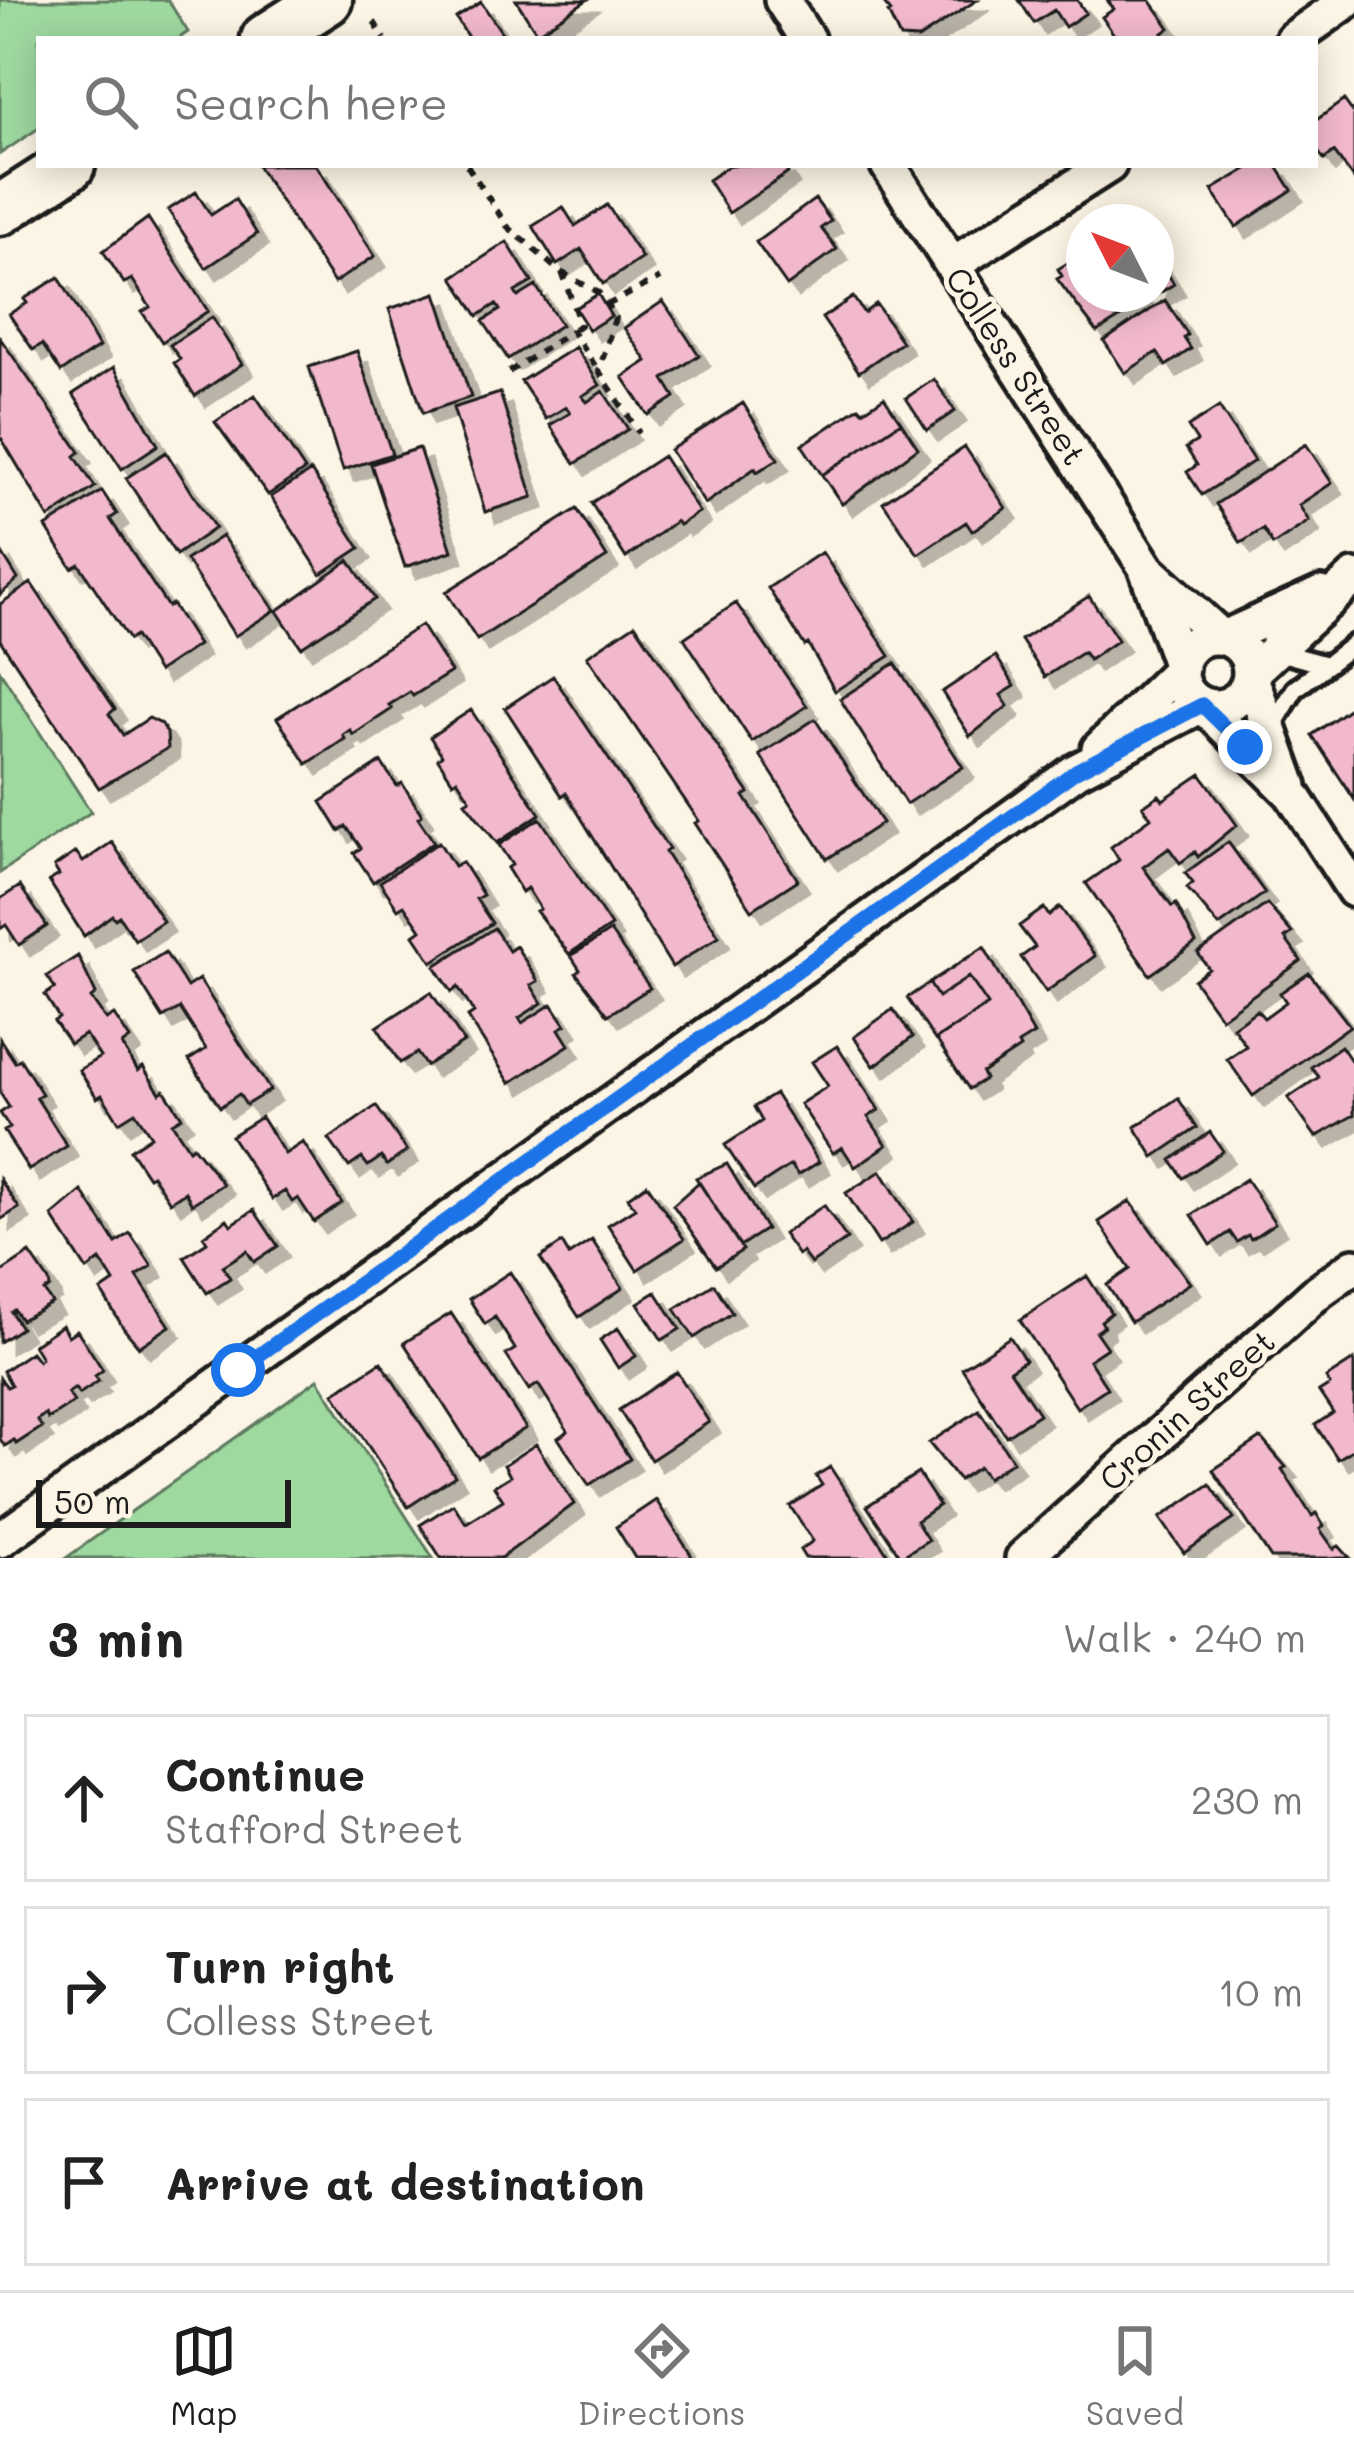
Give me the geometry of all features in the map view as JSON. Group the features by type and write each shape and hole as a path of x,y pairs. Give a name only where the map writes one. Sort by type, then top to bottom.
{"street":[{"path":"271,36 327,0"},
{"path":"782,0 805,36"},
{"path":"1297,36 1348,0"},
{"path":"0,210 65,168"},
{"name":"Colless Street","path":"890,168 1144,566 1181,668"},
{"path":"952,265 1104,168"},
{"name":"Colless Street","path":"1144,566 1222,638"},
{"path":"1349,580 1222,638 1200,641 1184,656 1181,668 1188,694 1292,794 1352,881"},
{"path":"0,1540 1076,771 1203,705 1215,708 1235,701 1259,666 1349,580"},
{"path":"1222,638 1259,666 1270,730 1292,794"},
{"path":"1076,771 1181,668"},
{"name":"Cronin Street","path":"1023,1558 1319,1291 1354,1266"}],"lane":[{"path":"1270,730 1295,689 1354,644"},
{"path":"1259,666 1326,664"}],"path":[{"path":"374,22 383,36"},
{"path":"469,168 507,226 562,272 599,293 615,317 599,371"},
{"path":"509,372 580,325 562,272"},
{"path":"607,305 660,278"},
{"path":"572,331 639,433"}],"green space":[{"path":"0,0 168,0 188,32 182,36 36,36 36,130 0,154"},
{"path":"0,671 91,812 0,873"},
{"path":"318,1379 433,1558 66,1558"}],"building":[{"path":"516,0 587,0 537,33"},
{"path":"881,0 977,0 923,36 899,36"},
{"path":"1019,0 1077,0 1086,13 1065,27 1054,10 1034,23"},
{"path":"1107,0 1150,0 1170,28 1163,33 1166,36 1115,36 1102,17 1114,9"},
{"path":"481,2 504,36 467,36 456,18"},
{"path":"1344,100 1354,114 1354,179 1334,152 1324,160 1318,151 1318,119"},
{"path":"259,168 318,168 375,256 334,283"},
{"path":"726,168 785,168 788,173 729,213 708,180"},
{"path":"1249,168 1278,168 1292,190 1236,227 1212,190"},
{"path":"196,192 211,215 235,199 257,234 206,268 168,210"},
{"path":"815,199 831,221 821,228 837,249 787,286 756,242"},
{"path":"607,205 642,258 603,284 581,249 557,265 533,226 563,207 575,226"},
{"path":"148,218 208,311 162,342 142,312 150,307 132,279 124,283 103,251"},
{"path":"507,242 532,282 515,292 518,297 536,286 561,325 508,359 483,321 500,310 496,304 478,316 453,277"},
{"path":"1066,264 1066,291 1057,279 1062,276 1058,269"},
{"path":"59,277 99,347 61,372 42,344 33,350 9,314"},
{"path":"436,293 471,397 423,413 389,309"},
{"path":"598,294 611,316 589,330 575,308"},
{"path":"853,297 864,313 876,304 902,342 859,372 822,318"},
{"path":"663,301 699,355 664,379 675,397 648,415 623,377 647,361 624,328"},
{"path":"1082,312 1129,312 1097,332"},
{"path":"1147,312 1173,312 1191,349 1166,366 1157,352 1125,373 1104,341"},
{"path":"212,317 242,364 195,396 174,363 180,359 170,345"},
{"path":"0,338 80,452 75,456 95,487 49,518 0,436"},
{"path":"575,347 600,385 582,396 587,402 603,391 628,429 575,464 550,425 570,413 566,407 546,419 521,381"},
{"path":"357,351 392,454 343,470 309,367"},
{"path":"114,367 158,445 122,469 73,394"},
{"path":"934,379 955,411 927,430 906,398"},
{"path":"500,393 533,497 485,512 453,408"},
{"path":"255,395 305,470 268,495 215,422"},
{"path":"884,397 901,422 822,475 802,445 859,407 863,411"},
{"path":"743,403 778,459 757,472 755,468 705,504 670,450"},
{"path":"1219,407 1254,461 1202,495 1187,472 1197,465 1186,448 1197,441 1188,427"},
{"path":"901,422 918,448 842,504 822,475"},
{"path":"1306,444 1332,483 1299,505 1309,521 1273,545 1263,529 1241,543 1216,504"},
{"path":"965,447 1006,508 972,531 966,522 918,554 883,502"},
{"path":"419,448 452,551 405,567 371,464"},
{"path":"166,452 215,528 176,555 126,478"},
{"path":"663,456 699,512 679,525 676,521 626,558 591,503"},
{"path":"311,471 360,548 321,574 271,497"},
{"path":"102,491 117,514 110,519 198,645 158,672 135,636 129,640 79,564 72,568 46,527"},
{"path":"577,509 607,557 477,640 446,592"},
{"path":"222,536 275,610 235,636 186,560"},
{"path":"0,550 18,579 0,595"},
{"path":"822,552 890,656 835,691 768,588"},
{"path":"349,560 375,599 301,647 277,611"},
{"path":"31,583 115,709 109,714 123,735 149,718 167,733 168,748 99,788 0,640 0,604"},
{"path":"1089,596 1118,640 1089,660 1083,652 1045,677 1021,640"},
{"path":"736,603 807,706 752,742 684,638"},
{"path":"635,624 749,793 744,796 798,880 752,910 695,823 699,821 587,656"},
{"path":"421,625 451,672 389,705 392,709 353,735 350,730 343,735 345,739 307,764 277,718"},
{"path":"996,656 1015,686 1001,695 1008,706 970,736 942,692"},
{"path":"895,663 963,767 906,804 840,699"},
{"path":"553,676 669,849 665,852 719,936 672,967 566,793 562,796 505,708"},
{"path":"1354,705 1354,799 1312,735"},
{"path":"471,710 540,814 497,843 465,802 470,799 438,759 442,755 430,737"},
{"path":"815,719 882,823 827,859 760,755"},
{"path":"381,762 397,786 402,783 434,842 373,882 354,853 361,848 346,826 339,831 321,802"},
{"path":"1201,774 1237,825 1198,857 1195,852 1180,863 1169,848 1143,867 1172,907 1176,904 1196,943 1150,975 1086,883 1119,860 1111,847 1151,818 1143,806 1159,795 1163,800"},
{"path":"540,818 611,926 569,954 536,911 540,909 527,888 522,892 499,845"},
{"path":"112,842 163,921 135,940 119,916 112,915 84,936 49,881 59,875 54,867 76,852 83,862"},
{"path":"439,842 454,866 462,862 483,895 476,899 492,923 432,962 414,935 421,930 404,905 398,909 380,882"},
{"path":"1228,842 1265,893 1219,926 1187,888 1193,883 1185,873"},
{"path":"20,886 47,926 19,945 6,925 0,929 0,899"},
{"path":"1267,904 1292,933 1285,938 1301,961 1221,1018 1194,980 1209,969 1198,953"},
{"path":"1060,907 1095,956 1046,992 1021,957 1035,947 1019,926 1044,908 1049,916"},
{"path":"494,928 509,951 516,946 538,981 531,985 542,1003 519,1018 522,1023 552,1004 566,1025 559,1029 569,1045 510,1083 468,1017 474,1013 458,987 452,992 435,966"},
{"path":"610,931 650,988 608,1015 576,973 580,970 571,956"},
{"path":"984,947 1034,1034 982,1073 985,1079 969,1089 936,1039 988,1005 969,977 938,997 929,983"},
{"path":"165,952 187,987 199,979 270,1090 246,1105 239,1094 220,1107 189,1060 206,1049 180,1008 163,1018 134,972"},
{"path":"78,956 96,994 91,998 106,1020 114,1015 130,1039 122,1045 138,1071 143,1067 160,1093 164,1090 182,1117 172,1123 189,1149 193,1146 223,1184 192,1204 185,1192 170,1202 152,1175 148,1177 130,1150 151,1136 135,1112 119,1122 102,1095 97,1098 79,1070 100,1057 85,1034 70,1044 54,1021 59,1018 45,995 55,988 47,976"},
{"path":"1309,973 1350,1026 1253,1096 1227,1059 1246,1046 1233,1027 1257,1010 1264,1018 1286,1002 1280,993"},
{"path":"969,977 988,1005 935,1040 907,998 929,983 938,997"},
{"path":"431,992 464,1042 426,1066 417,1053 400,1063 377,1027"},
{"path":"893,1009 913,1037 874,1066 854,1037"},
{"path":"0,1039 15,1062 20,1059 42,1094 36,1097 67,1146 29,1170 4,1131 10,1128 0,1113 9,1107 0,1093"},
{"path":"837,1046 879,1110 868,1117 887,1145 855,1167 842,1147 833,1153 800,1104 828,1086 812,1062"},
{"path":"1341,1046 1354,1065 1354,1115 1316,1137 1288,1098 1319,1077 1311,1067"},
{"path":"775,1094 819,1162 798,1175 791,1165 754,1189 725,1145 762,1121 754,1107"},
{"path":"1178,1098 1197,1128 1154,1157 1135,1127"},
{"path":"376,1106 407,1151 387,1165 381,1157 368,1166 362,1158 349,1167 329,1139"},
{"path":"261,1117 285,1154 303,1142 342,1203 314,1222 298,1198 292,1202 285,1191 272,1199 231,1136"},
{"path":"1210,1132 1223,1151 1183,1178 1171,1160"},
{"path":"727,1164 766,1229 740,1246 696,1178"},
{"path":"881,1171 913,1222 879,1244 846,1193"},
{"path":"0,1179 19,1208 0,1220"},
{"path":"1246,1179 1275,1223 1251,1239 1248,1235 1237,1242 1230,1232 1211,1245 1192,1215"},
{"path":"699,1182 743,1250 716,1267 673,1205"},
{"path":"647,1184 684,1239 637,1270 608,1225 635,1208 628,1197"},
{"path":"82,1191 116,1243 130,1233 152,1266 137,1276 170,1326 139,1347 101,1291 114,1282 100,1260 87,1270 52,1216"},
{"path":"1130,1201 1190,1283 1131,1322 1107,1285 1130,1269 1099,1222"},
{"path":"824,1205 847,1239 811,1264 783,1234"},
{"path":"254,1210 278,1246 254,1262 247,1251 223,1266 230,1278 207,1293 184,1257 207,1242 203,1236 227,1219 231,1225"},
{"path":"592,1240 623,1288 579,1317 540,1258 562,1243 569,1255"},
{"path":"30,1253 49,1281 50,1288 44,1291 52,1303 21,1320 11,1312 21,1328 0,1342 0,1273"},
{"path":"510,1272 630,1459 589,1485 558,1438 568,1431 538,1384 529,1390 506,1355 515,1349 495,1317 485,1324 469,1299"},
{"path":"1087,1276 1111,1313 1096,1332 1107,1348 1089,1360 1107,1388 1077,1408 1020,1320"},
{"path":"714,1284 732,1313 694,1338 675,1309"},
{"path":"656,1292 680,1329 662,1340 638,1303"},
{"path":"451,1313 526,1428 478,1458 404,1343"},
{"path":"62,1325 68,1336 77,1330 103,1370 95,1376 99,1381 79,1394 75,1388 68,1393 74,1402 48,1419 45,1414 37,1420 42,1427 5,1446 0,1439 0,1378 7,1387 11,1385 3,1371 31,1352 38,1361 41,1358 33,1345"},
{"path":"618,1328 636,1356 618,1368 600,1340"},
{"path":"1010,1337 1025,1360 1010,1370 1039,1414 1006,1436 962,1368"},
{"path":"1354,1360 1354,1449 1338,1459 1315,1425 1333,1413 1319,1392 1330,1385 1326,1378"},
{"path":"381,1362 455,1476 408,1507 334,1393"},
{"path":"677,1372 709,1422 651,1460 619,1410"},
{"path":"979,1410 1013,1461 987,1478 979,1467 959,1480 929,1443"},
{"path":"1261,1438 1286,1467 1282,1469 1312,1516 1316,1513 1334,1549 1339,1546 1350,1558 1271,1558 1213,1470"},
{"path":"536,1444 574,1504 501,1558 441,1558 420,1525 453,1504 466,1523 503,1500 494,1486 510,1476 504,1465"},
{"path":"830,1467 889,1556 886,1558 805,1558 800,1550 813,1541 790,1506 822,1485 816,1476"},
{"path":"918,1473 939,1505 916,1521 928,1540 901,1557 867,1506"},
{"path":"1210,1484 1234,1519 1184,1553 1160,1518"},
{"path":"656,1500 693,1558 635,1558 616,1527"}],"route":[{"path":"238,1370 1076,771 1202,705 1245,747"}]}
